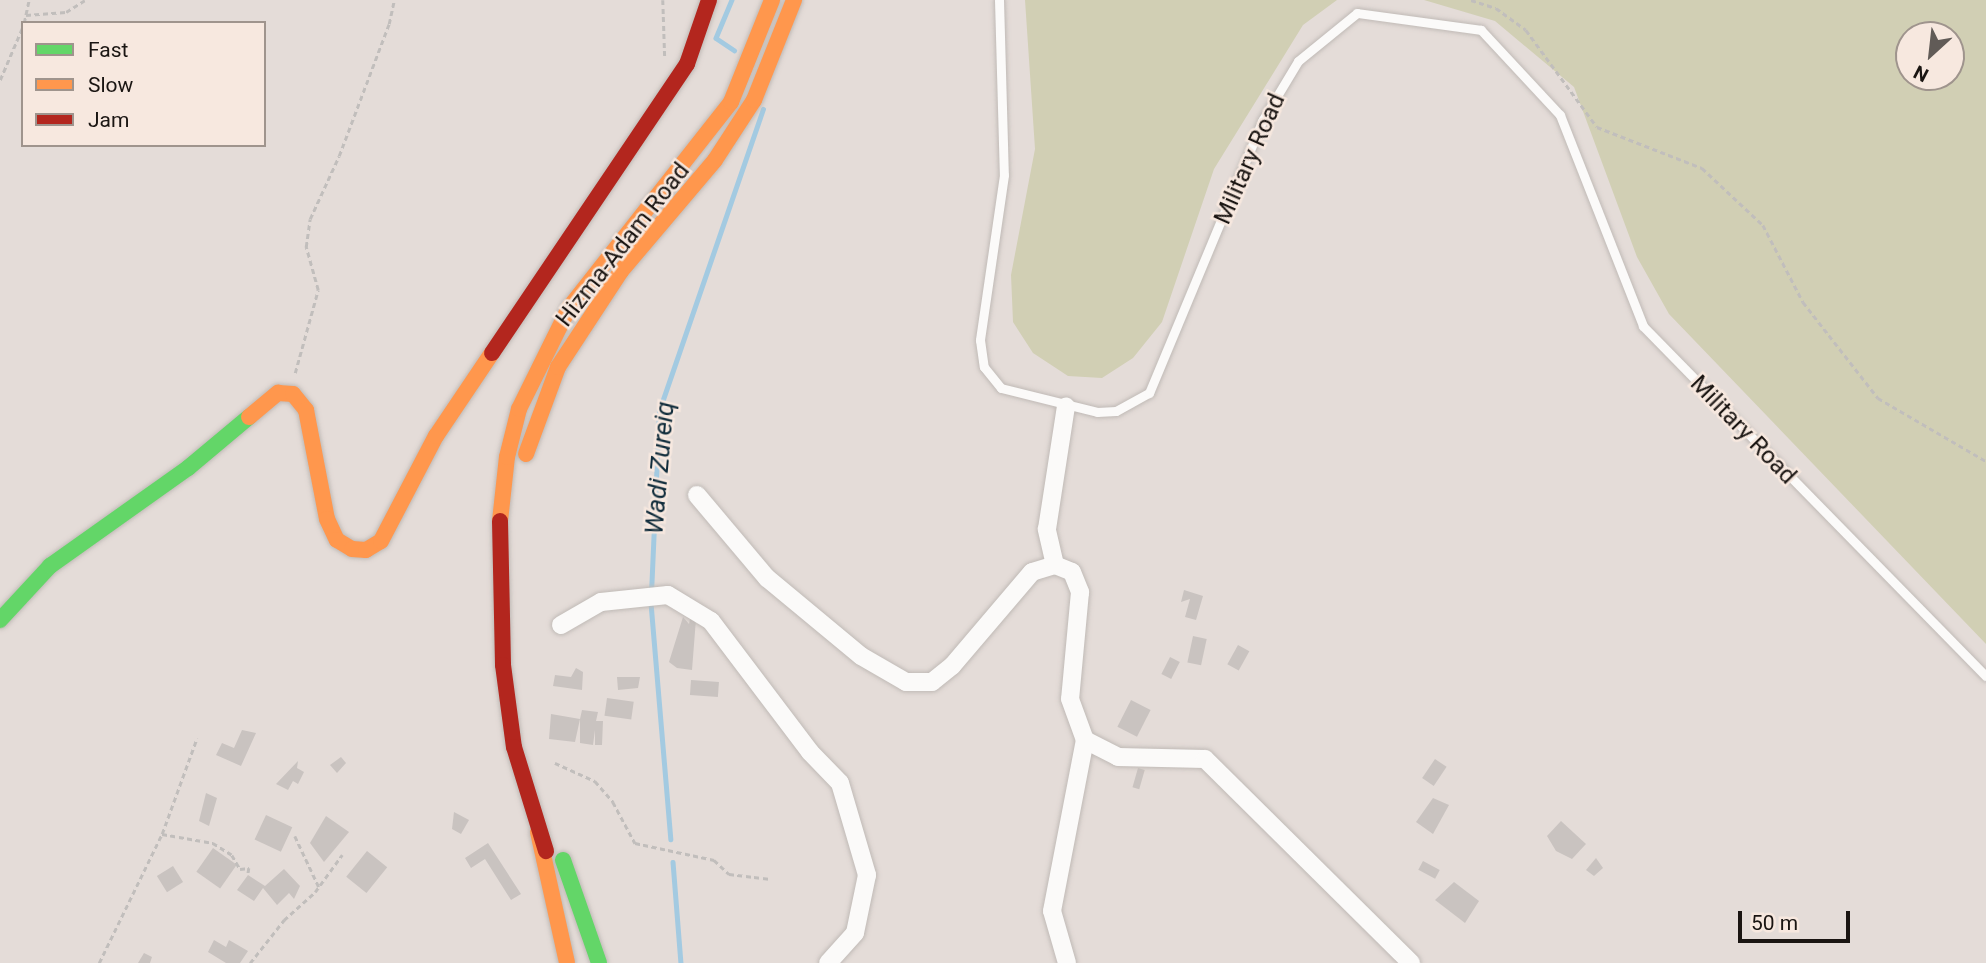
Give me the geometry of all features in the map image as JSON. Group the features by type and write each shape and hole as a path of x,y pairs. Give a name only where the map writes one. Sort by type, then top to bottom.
{"main road":[{"path":"0,620 50,566 188,468 278,393 293,394 306,410 327,519 337,540 352,550 366,550 381,541 436,436 687,64 709,0"},
{"name":"Hizma-Adam Road","path":"538,832 514,747 503,665 498,584 501,503 519,409 569,309 731,102 772,0"},
{"name":"Hizma-Adam Road","path":"563,860 532,748 514,589 518,508 531,434 558,367 589,316 715,160 754,100 794,0"},
{"path":"538,832 567,963"},
{"path":"538,832 580,963"},
{"path":"563,860 592,963"},
{"path":"563,860 599,963"}],"street":[{"path":"1055,565 1047,529 1066,406"},
{"path":"697,495 767,578 861,656 906,682 932,682 952,666 1032,572 1055,565 1072,572 1080,592 1070,699 1085,740 1052,911 1067,963"},
{"path":"561,625 601,602 668,595 711,621 810,752 840,783 867,874 855,933 828,963"},
{"path":"1085,740 1118,757 1205,759 1228,778 1265,823 1411,963"}],"lane":[{"name":"Military Road","path":"999,0 1004,175 981,353 984,367 1001,388 1066,406 1116,411 1149,393 1262,121 1298,61 1357,13 1481,30 1560,115 1643,326 1986,676"}],"path":[{"path":"24,21 29,0"},
{"path":"26,15 66,12 85,0"},
{"path":"293,394 302,342 318,290 306,247 310,219 339,156 389,24 394,0"},
{"path":"663,0 665,68"},
{"path":"1471,0 1496,8 1526,30 1598,127 1702,168 1763,225 1802,302 1878,398 1986,461"},
{"path":"0,80 21,30"},
{"path":"99,963 162,834 197,738"},
{"path":"555,763 595,782 613,802 635,843 714,860 729,874 771,880"},
{"path":"162,834 214,843 232,855 240,869 249,867 248,875"},
{"path":"295,836 319,887"},
{"path":"250,963 284,920 319,887 342,855"}],"shaded area":[{"path":"1025,0 1337,0 1303,25 1214,169 1162,322 1133,358 1102,378 1068,376 1033,353 1013,322 1011,275 1035,149"},
{"path":"1424,0 1986,0 1986,644 1669,314 1637,257 1574,87 1495,21"}],"building":[{"path":"1184,590 1203,596 1196,620 1185,617 1190,599 1181,602"},
{"path":"683,617 689,624 690,619 696,619 692,670 677,668 669,662"},
{"path":"1193,636 1207,639 1201,665 1187,662"},
{"path":"1238,645 1249,651 1239,671 1227,664"},
{"path":"1170,657 1180,662 1171,679 1161,674"},
{"path":"576,668 583,672 582,690 553,686 555,675 571,677"},
{"path":"617,677 640,677 638,688 618,690"},
{"path":"691,680 719,682 718,697 690,695"},
{"path":"607,698 634,702 631,720 604,716"},
{"path":"1131,700 1151,710 1137,737 1117,727"},
{"path":"582,710 598,712 596,721 603,721 602,745 595,745 595,730 593,745 580,743"},
{"path":"551,714 580,719 575,742 549,739"},
{"path":"242,730 256,733 241,766 216,755 222,743 234,748"},
{"path":"341,757 346,763 337,773 330,765"},
{"path":"1435,759 1447,767 1434,786 1422,778"},
{"path":"298,761 297,768 304,772 298,784 293,781 288,790 276,784"},
{"path":"1138,768 1145,770 1139,789 1132,787"},
{"path":"206,793 217,798 209,826 199,821"},
{"path":"1433,798 1449,805 1433,834 1416,822"},
{"path":"454,812 469,820 461,834 452,829"},
{"path":"266,815 292,827 281,852 255,839"},
{"path":"326,816 349,832 324,862 310,843"},
{"path":"1561,821 1586,844 1572,859 1556,851 1547,836"},
{"path":"488,843 521,894 511,900 485,859 471,868 465,858"},
{"path":"213,848 237,865 220,888 196,872"},
{"path":"367,851 387,867 366,893 346,877"},
{"path":"1596,858 1603,868 1594,876 1586,870"},
{"path":"1423,861 1440,870 1435,879 1418,870"},
{"path":"173,866 183,882 167,892 157,876"},
{"path":"284,869 300,886 294,899 289,893 277,905 263,888 254,901 237,890 248,875 265,886"},
{"path":"1454,882 1479,901 1465,923 1435,900"},
{"path":"214,940 226,947 229,940 248,951 240,963 226,963 208,952"},
{"path":"144,953 152,957 150,963 138,963"}],"waterway":[{"name":"Wadi Zureiq","path":"732,0 716,38 734,50"},
{"name":"Wadi Zureiq","path":"651,594 659,411 763,109"},
{"name":"Wadi Zureiq","path":"651,603 671,839"},
{"name":"Wadi Zureiq","path":"673,862 681,963"}],"traffic: fast":[{"path":"0,620 50,566 188,468 249,417"},
{"path":"563,860 599,963"}],"traffic: slow":[{"path":"500,521 507,457 519,409 569,308 731,102 772,0"},
{"path":"526,454 558,367 621,271 715,160 754,100 794,0"},
{"path":"249,417 278,393 293,394 306,410 327,519 337,540 352,549 366,550 381,541 436,436 492,353"},
{"path":"538,832 567,963"}],"traffic: jam":[{"path":"492,353 687,64 709,0"},
{"path":"500,521 503,665 514,747 546,851"}]}
